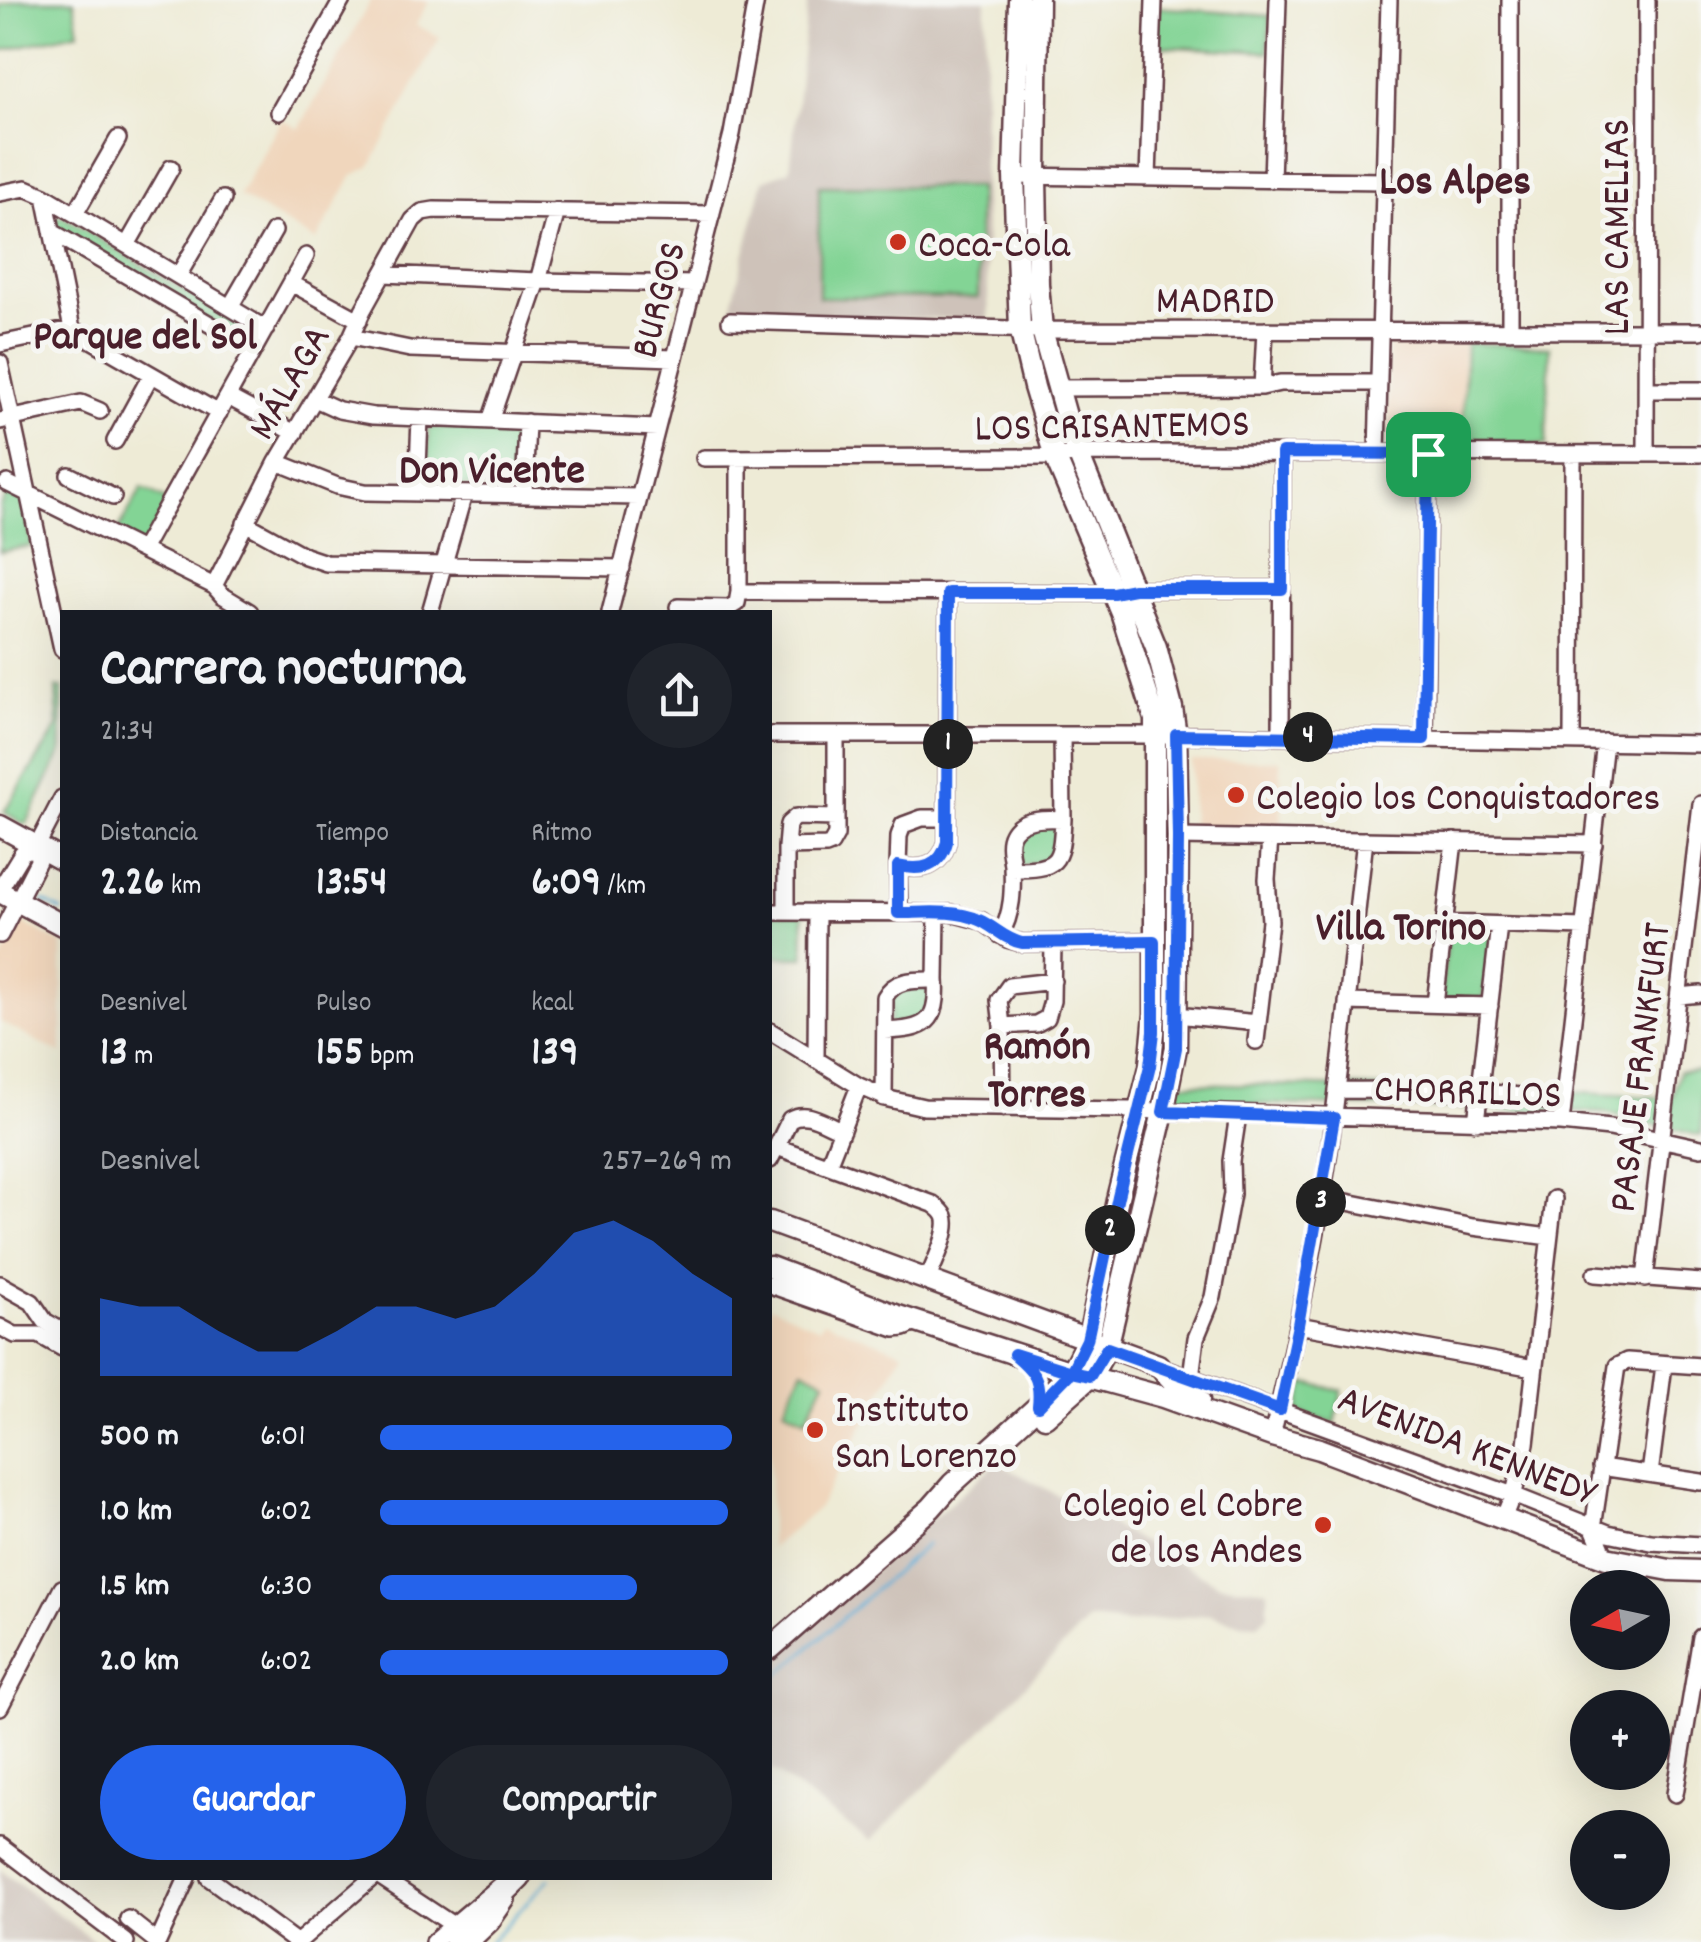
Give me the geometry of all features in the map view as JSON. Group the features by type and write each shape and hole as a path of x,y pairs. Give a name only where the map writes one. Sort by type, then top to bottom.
{"main road":[{"path":"1019,0 1025,176 1042,330 1123,591"},
{"path":"1038,0 1025,176 1020,328 1056,458 1160,659 1172,708 1166,735 1154,941 1154,1045 1103,1266 1097,1344"},
{"path":"772,1647 931,1508 1004,1454 1081,1374 1097,1344 1125,1271 1176,1048 1178,837 1166,735"},
{"path":"0,826 60,859"},
{"path":"6,894 60,924"},
{"name":"AVENIDA KENNEDY","path":"772,1223 1158,1365 1190,1396 1275,1425 1319,1450 1503,1520 1606,1558 1670,1570 1701,1571"},
{"path":"1103,1266 1125,1271"},
{"name":"AVENIDA KENNEDY","path":"772,1268 832,1293 1014,1354 1163,1398 1275,1425"},
{"path":"1014,1354 1035,1374 1038,1406"},
{"path":"931,1508 1038,1406 1081,1374"},
{"path":"454,1934 519,1880"}],"street":[{"path":"279,112 342,0"},
{"name":"BURGOS","path":"611,610 732,134 756,0"},
{"path":"1148,178 1154,0"},
{"path":"1272,180 1278,0"},
{"path":"1377,453 1390,0"},
{"path":"1510,0 1510,331"},
{"name":"LAS CAMELIAS","path":"1646,454 1647,0"},
{"path":"75,214 118,138"},
{"path":"127,245 171,168"},
{"path":"1025,176 1384,182"},
{"path":"0,193 26,188 45,196 266,328"},
{"path":"45,196 72,328"},
{"path":"178,276 223,199"},
{"name":"MÁLAGA","path":"214,586 277,462 414,220 422,212 434,210 558,212"},
{"path":"490,421 558,212 712,214"},
{"path":"230,307 274,231"},
{"path":"54,233 254,350"},
{"path":"142,550 306,256"},
{"path":"384,274 538,282 694,284"},
{"path":"291,284 359,320"},
{"name":"MADRID","path":"730,322 1042,330 1701,332"},
{"path":"0,344 72,328 218,413"},
{"path":"1262,387 1265,330"},
{"path":"351,337 410,348 674,358"},
{"path":"0,363 6,420 20,456 60,639"},
{"path":"115,441 150,375"},
{"path":"1057,388 1379,383"},
{"path":"1646,390 1701,390"},
{"path":"228,397 295,433"},
{"path":"315,399 362,415 657,428"},
{"path":"6,420 80,403 100,411"},
{"path":"417,493 420,418"},
{"path":"524,496 526,422"},
{"name":"LOS CRISANTEMOS","path":"704,458 1056,458 1078,453 1701,454"},
{"path":"1281,736 1282,453"},
{"path":"1424,739 1428,454"},
{"path":"1572,742 1573,454"},
{"path":"20,456 4,482 214,586 247,610"},
{"path":"678,607 729,608 736,604 740,592 739,458"},
{"path":"277,462 351,490 639,498"},
{"path":"69,476 106,493 84,521"},
{"path":"431,610 464,494"},
{"path":"245,523 296,552 326,562 622,568"},
{"path":"740,592 1282,589"},
{"path":"898,866 932,866 940,859 947,842 948,593"},
{"path":"772,735 1281,736 1701,744"},
{"path":"786,847 820,847 831,844 836,835 836,735"},
{"path":"1012,869 1044,868 1058,857 1062,848 1062,735"},
{"path":"1561,1123 1606,742"},
{"path":"0,936 6,894 38,861 37,846 60,802"},
{"name":"PASAJE FRANKFURT","path":"1645,1278 1695,892 1701,804"},
{"path":"836,818 796,818 788,824 778,912 951,913 982,921 1022,943 1154,941"},
{"path":"898,913 899,836 903,825 922,818 947,818"},
{"path":"1000,934 1010,918 1012,834 1018,826 1035,819 1063,819"},
{"path":"1178,837 1594,844"},
{"path":"1256,1041 1270,921 1266,879 1270,839"},
{"path":"1275,1425 1322,1197 1365,840"},
{"path":"1435,1004 1454,842"},
{"path":"816,1060 817,912"},
{"path":"885,1030 908,1030 932,1017 936,1006 937,913"},
{"path":"1445,924 1584,927"},
{"path":"1476,1122 1499,925"},
{"path":"1002,1026 1036,1024 1047,1018 1052,1001 1053,943"},
{"path":"884,1098 885,997 899,983 936,980"},
{"path":"1003,1109 999,1000 1009,986 1053,981"},
{"path":"1679,996 1701,994"},
{"path":"1347,1002 1490,1006"},
{"path":"1176,1014 1258,1023"},
{"name":"CHORRILLOS","path":"772,1033 884,1098 924,1107 1561,1123 1610,1128 1701,1148"},
{"path":"828,1165 860,1086"},
{"path":"1337,1090 1480,1093 1550,1102"},
{"path":"842,1130 806,1114 796,1115 790,1119 773,1153 828,1165 932,1204 943,1212 946,1231 927,1281"},
{"path":"1191,1377 1196,1338 1213,1297 1232,1194 1231,1162 1238,1115"},
{"path":"1322,1197 1473,1227 1549,1237"},
{"path":"1503,1520 1526,1444 1554,1199"},
{"path":"1596,1274 1701,1282"},
{"path":"0,1284 32,1302 45,1321 60,1329"},
{"name":"AVENIDA KENNEDY","path":"772,1286 894,1330 918,1322"},
{"path":"1298,1325 1534,1368"},
{"path":"0,1327 15,1335 39,1335 60,1347"},
{"path":"1606,1558 1594,1528 1617,1366 1626,1361 1701,1366"},
{"name":"AVENIDA KENNEDY","path":"1158,1365 1191,1377 1275,1425 1513,1495 1635,1540 1701,1545"},
{"path":"1650,1474 1664,1365"},
{"path":"1601,1467 1701,1482"},
{"path":"0,1707 60,1592"},
{"path":"1676,1794 1701,1637"},
{"path":"0,1846 126,1942"},
{"path":"128,1920 158,1942 187,1880"},
{"path":"212,1880 297,1942 370,1880"},
{"path":"385,1880 454,1934"},
{"path":"433,1942 454,1934 507,1880"},
{"path":"472,1942 491,1924 520,1880"}],"shaded area":[{"path":"371,0 429,0 416,25 440,37 370,167 353,175 316,241 239,196 282,119 299,129"},
{"name":"Coca-Cola","path":"808,0 986,0 983,175 989,319 729,316 763,180 790,170"},
{"path":"1389,335 1463,337 1462,441 1388,442"},
{"name":"Colegio los Conquistadores","path":"1191,760 1280,760 1282,830 1192,829"},
{"path":"21,924 60,943 60,1053 0,1022 0,963"},
{"name":"Instituto San Lorenzo","path":"772,1307 819,1328 823,1321 903,1352 818,1508 772,1547"},
{"path":"997,1462 1218,1584 1268,1590 1268,1614 1258,1624 1210,1614 1127,1623 1089,1619 870,1841 772,1770 772,1660"},
{"path":"0,1870 94,1941 0,1942"}],"green space":[{"path":"20,0 74,0 79,32 0,51 0,5"},
{"path":"1156,7 1270,16 1268,52 1155,46"},
{"name":"Coca-Cola","path":"819,186 978,187 978,298 819,297"},
{"path":"62,216 250,331 245,342 56,229 54,217"},
{"path":"1466,343 1550,347 1546,445 1462,441"},
{"path":"428,427 518,429 517,488 428,486"},
{"path":"142,488 169,502 142,550 115,536"},
{"path":"8,492 18,494 25,503 32,546 0,552 0,507"},
{"path":"56,688 60,688 60,756 24,824 4,812 58,727"},
{"path":"1057,822 1056,847 1048,860 1017,867 1024,832"},
{"path":"772,912 803,913 804,957 772,957"},
{"path":"1448,930 1493,931 1483,999 1444,1000 1441,995"},
{"path":"933,984 933,1005 919,1021 889,1027 893,990"},
{"path":"1701,1071 1701,1136 1602,1112 1176,1102 1179,1083 1545,1091 1672,1098 1679,1072"},
{"path":"803,1369 825,1380 806,1419 784,1409"},
{"path":"1305,1383 1342,1390 1335,1424 1298,1412"}],"waterway":[{"path":"43,901 60,910"},
{"path":"772,1680 927,1544"},
{"path":"490,1942 548,1880"}],"place":[{"name":"Coca-Cola","path":"898,242"},
{"name":"Colegio los Conquistadores","path":"1236,795"},
{"name":"Instituto San Lorenzo","path":"815,1430"},
{"name":"Colegio el Cobre de los Andes","path":"1323,1525"}],"district":[{"name":"Los Alpes","path":"1455,178"},
{"name":"Parque del Sol","path":"145,333"},
{"name":"Don Vicente","path":"492,467"},
{"name":"Villa Torino","path":"1401,924"},
{"name":"Ramón Torres","path":"1037,1067"}],"route":[{"path":"1428,454 1282,453 1282,589 948,593 947,842 944,853 932,866 898,866 898,913 968,916 1007,939 1022,943 1154,941 1152,1056 1087,1340 1071,1372 1014,1354 1035,1374 1038,1406 1071,1372 1090,1376 1107,1348 1280,1410 1334,1118 1163,1112 1176,1048 1176,735 1424,739 1428,454"}]}
